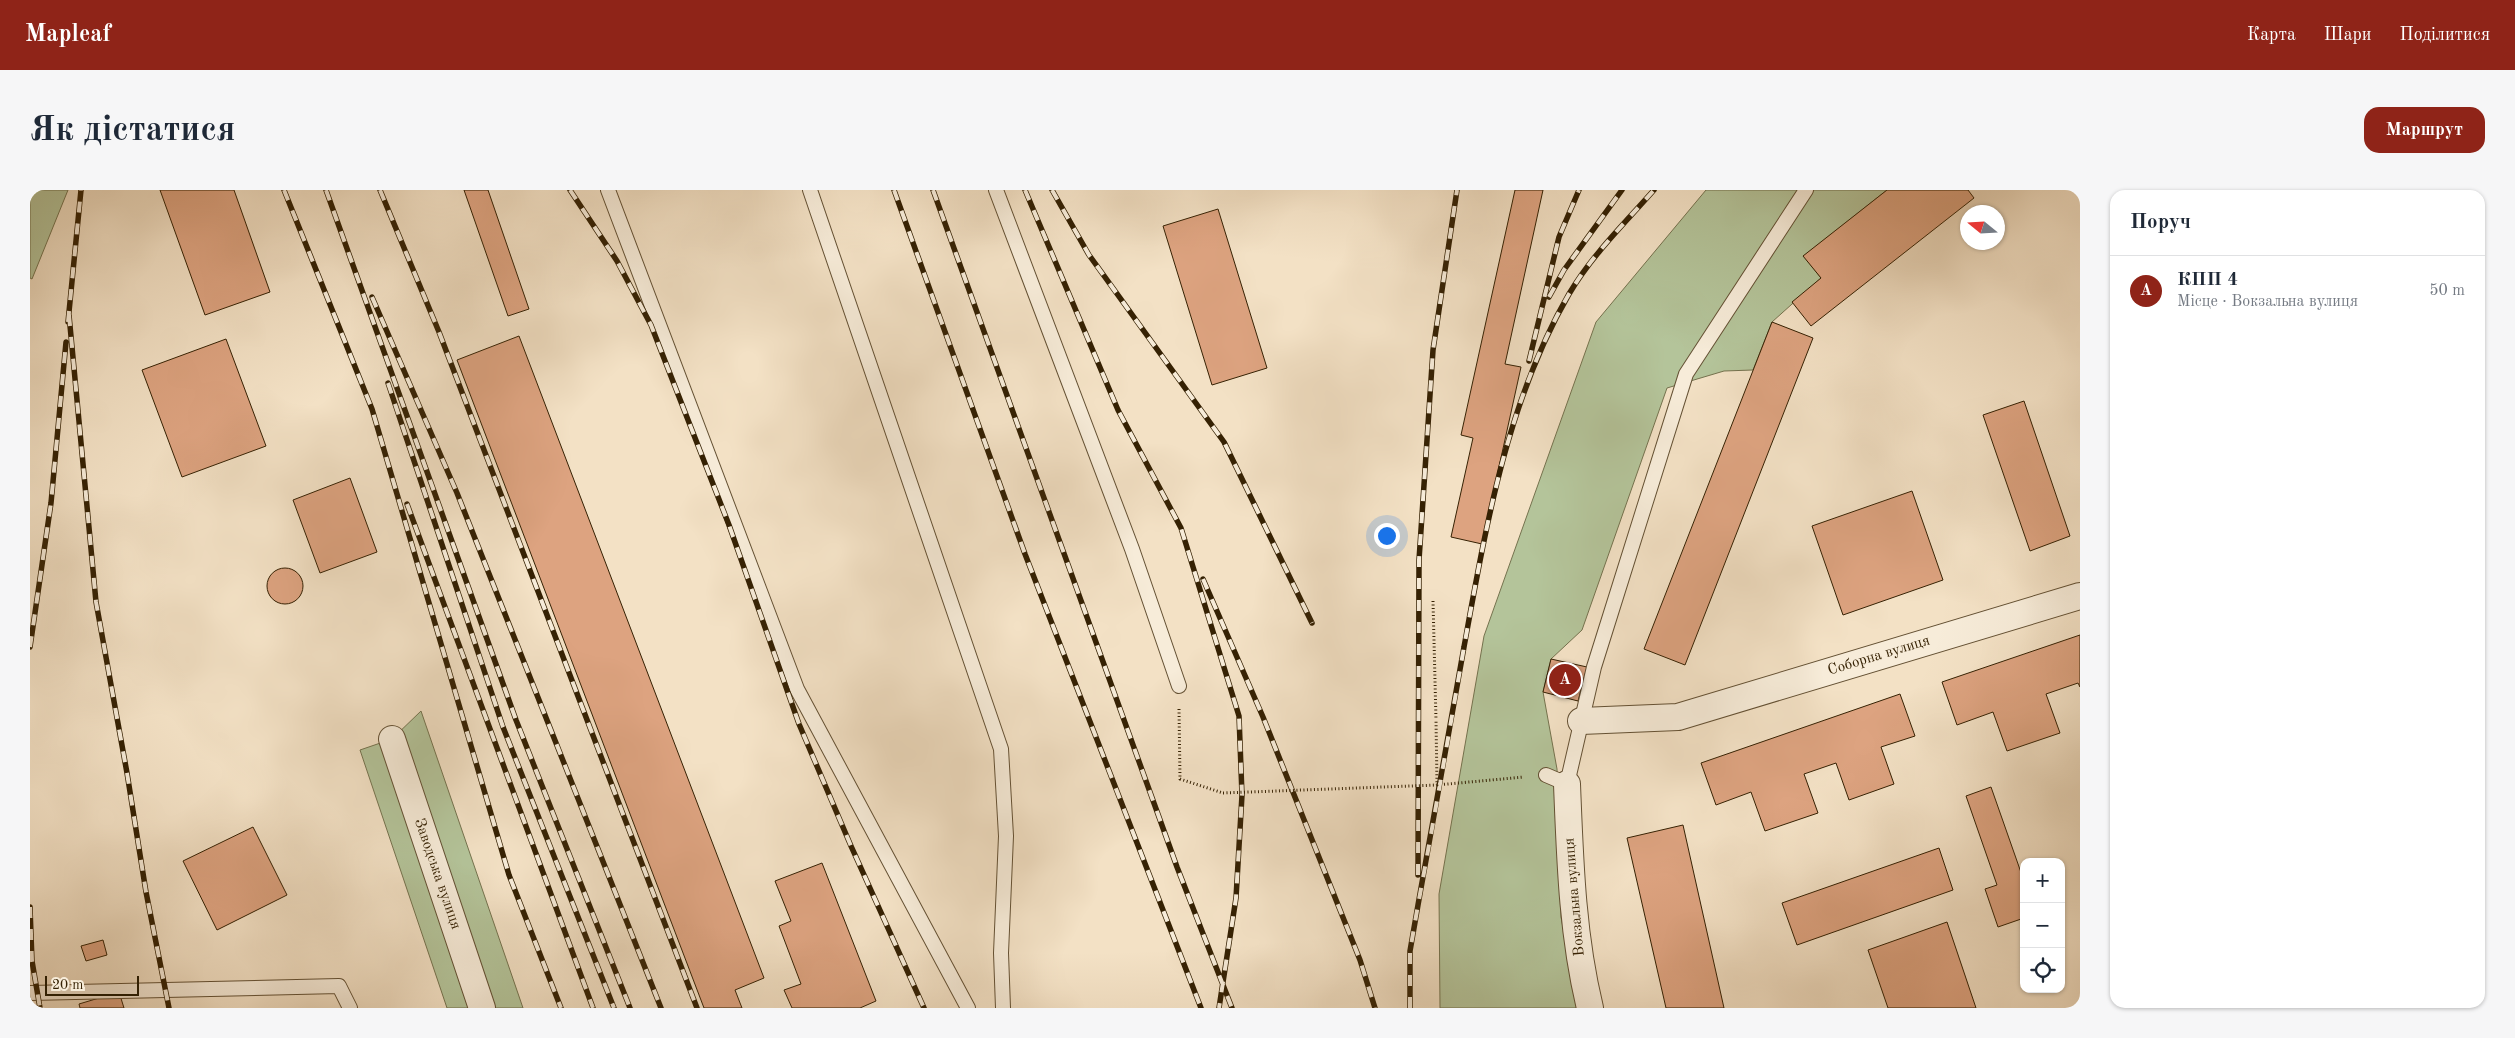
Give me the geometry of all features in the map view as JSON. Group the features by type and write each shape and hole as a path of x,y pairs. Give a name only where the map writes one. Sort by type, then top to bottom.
{"street":[{"name":"Соборна вулиця","path":"1581,721 1678,717 2080,596"},
{"name":"Заводська вулиця","path":"392,739 482,1008"},
{"name":"Вокзальна вулиця","path":"1557,780 1582,973 1590,1008"}],"lane":[{"path":"608,190 797,689 968,1008"},
{"path":"810,190 1001,749 1006,836 1001,953 1003,1008"},
{"path":"996,190 1132,549 1179,686"},
{"path":"1557,780 1581,721 1594,667 1626,560 1686,374 1806,190"},
{"path":"30,993 339,986 350,1008"}],"path":[{"path":"1433,601 1437,785"},
{"path":"1179,686 1180,779 1224,793 1557,780"}],"green space":[{"path":"30,190 68,190 32,279 30,278"},
{"path":"1706,190 1887,190 1804,256 1821,278 1772,322 1753,370 1724,371 1667,388 1582,630 1551,659 1543,692 1557,769 1561,917 1578,1008 1440,1008 1439,894 1484,636 1596,322"},
{"path":"421,711 523,1008 447,1008 360,750 392,739"}],"building":[{"path":"160,190 234,190 270,292 205,315"},
{"path":"464,190 488,190 529,309 508,316"},
{"path":"1515,190 1543,190 1505,364 1521,367 1482,544 1451,537 1473,438 1461,435"},
{"path":"1887,190 1968,190 1974,198 1965,205 1960,205 1960,209 1811,326 1792,302 1821,278 1803,256"},
{"path":"1218,209 1267,368 1212,385 1163,226"},
{"path":"1772,322 1813,338 1685,665 1644,649"},
{"path":"519,336 764,978 735,990 742,1008 704,1008 457,360"},
{"path":"226,339 266,446 182,477 142,370"},
{"path":"2024,401 2070,536 2030,551 1983,415"},
{"path":"350,478 377,552 320,573 293,500"},
{"path":"1912,491 1943,580 1843,615 1812,526"},
{"path":"285,568 298,573 303,586 298,599 285,604 272,599 267,586 272,573"},
{"path":"2080,635 2080,687 2078,683 2046,694 2060,733 2007,751 1993,712 1957,725 1942,682"},
{"path":"1551,659 1587,667 1578,701 1543,692"},
{"path":"1900,694 1915,736 1881,747 1894,784 1849,800 1836,763 1804,774 1818,813 1765,831 1751,792 1716,805 1701,763"},
{"path":"1991,787 2020,870 2020,919 1998,927 1985,889 1997,885 1966,796"},
{"path":"1683,825 1724,1008 1666,1008 1627,838"},
{"path":"253,827 287,895 217,930 183,861"},
{"path":"1939,848 1953,890 1797,945 1782,903"},
{"path":"822,863 876,1001 860,1008 792,1008 784,990 801,984 779,926 791,921 775,881"},
{"path":"1947,922 1976,1008 1888,1008 1868,950"},
{"path":"103,940 107,955 86,961 81,946"},
{"path":"119,992 124,1008 80,1008 79,1004"}],"railway":[{"path":"68,322 81,190"},
{"path":"284,190 372,409 509,875 561,1008"},
{"path":"326,190 516,720 630,1008"},
{"path":"380,190 439,332 697,1008"},
{"path":"570,190 617,261 651,325 729,525 799,724 851,846 924,1008"},
{"path":"894,190 1025,554 1201,1008"},
{"path":"933,190 1177,867 1232,1008"},
{"path":"1025,190 1118,410 1181,528 1239,716 1242,795 1236,898 1219,1008"},
{"path":"1052,190 1089,255 1224,442 1312,623"},
{"path":"1418,875 1419,560 1433,350 1457,190"},
{"path":"1529,361 1559,237 1579,190"},
{"path":"1549,297 1564,270 1622,190"},
{"path":"1410,1008 1410,951 1418,905 1481,556 1514,421 1548,335 1569,294 1598,253 1654,190"},
{"path":"372,297 457,493 661,1008"},
{"path":"69,315 96,602 146,892 169,1008"},
{"path":"30,647 51,503 66,342"},
{"path":"388,383 503,727 614,1008"},
{"path":"407,504 593,1008"},
{"path":"1203,579 1263,717 1360,960 1375,1008"},
{"path":"30,907 32,961 40,1008"}],"place":[{"name":"КПП 4","path":"1565,680"}]}
